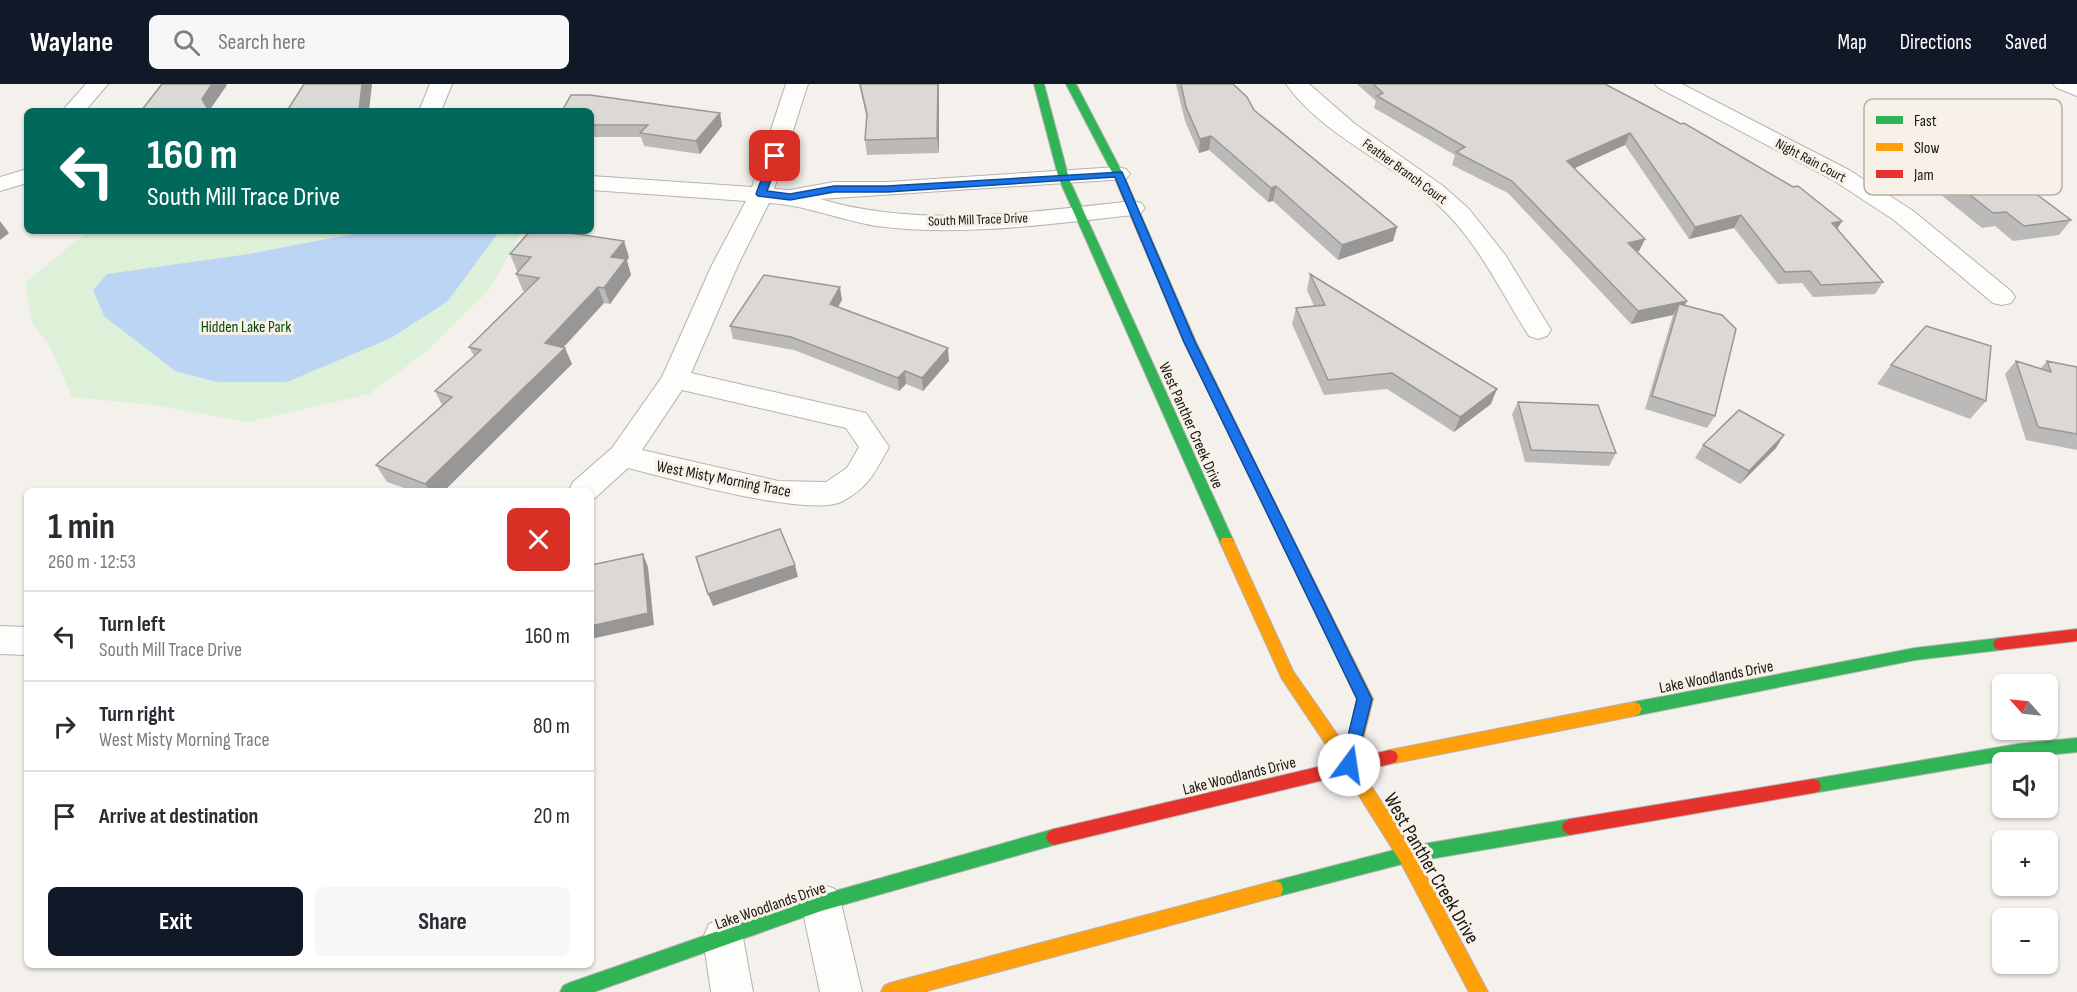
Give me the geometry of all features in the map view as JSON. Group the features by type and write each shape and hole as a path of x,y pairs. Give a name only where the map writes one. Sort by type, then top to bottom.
{"street":[{"path":"77,108 97,84"},
{"path":"431,108 441,84"},
{"path":"586,488 622,456 675,379 725,265 761,194 797,84"},
{"name":"West Panther Creek Drive","path":"1039,84 1064,179 1287,675 1349,765 1406,855 1479,992"},
{"name":"West Panther Creek Drive","path":"1071,84 1118,174 1190,342 1365,699 1349,765"},
{"name":"Feather Branch Court","path":"1297,84 1350,131 1444,198 1475,228 1538,330"},
{"name":"Night Rain Court","path":"1666,84 1841,175 1864,190"},
{"path":"2064,84 2077,90"},
{"name":"South Mill Trace Drive","path":"790,197 834,189 887,189 1118,174"},
{"path":"0,184 24,177"},
{"name":"South Mill Trace Drive","path":"594,183 790,197 820,208 874,218 952,222 1133,208"},
{"name":"Night Rain Court","path":"1872,195 1903,215 2001,297"},
{"name":"West Misty Morning Trace","path":"622,456 778,492 831,494 858,476 874,447 856,420 675,379"},
{"name":"Lake Woodlands Drive","path":"569,992 821,903 1055,837 1349,765 1914,654 2077,635"},
{"path":"0,640 24,641"},
{"path":"891,992 1090,937 1406,855 2018,751 2077,746"},
{"path":"821,903 841,992"},
{"path":"723,938 732,992"}],"green space":[{"name":"Hidden Lake Park","path":"84,234 520,234 489,290 422,355 369,394 248,422 153,405 72,397 48,343 32,323 25,283"}],"water":[{"path":"352,234 497,234 448,301 391,338 287,382 217,382 175,371 104,316 93,290 107,274 249,254"}],"building":[{"path":"162,84 212,84 202,99 207,108 143,108"},
{"path":"304,84 362,84 359,108 289,108"},
{"path":"860,84 938,84 937,138 865,140 867,114"},
{"path":"1181,84 1233,84 1247,97 1254,110 1397,227 1342,245 1276,186 1271,188 1211,136 1200,139 1186,107"},
{"path":"1373,84 1605,84 1681,124 1684,123 1793,187 1798,186 1842,221 1832,223 1883,282 1821,285 1810,271 1785,272 1741,215 1695,227 1630,133 1567,161 1645,239 1628,243 1687,301 1638,311 1512,181 1456,152 1465,147 1377,96 1383,93"},
{"path":"571,95 590,95 720,113 696,141 640,133 648,125 594,125 594,108 564,108"},
{"path":"1970,195 2038,195 2071,220 2024,226 2006,212 1993,213"},
{"path":"527,234 577,234 624,241 611,257 626,259 604,288 598,287 545,343 565,348 425,484 376,465 452,397 435,391 481,350 469,347 539,278 516,274 531,257 510,254"},
{"path":"1310,274 1497,389 1460,417 1392,373 1328,380 1296,308 1325,305"},
{"path":"764,275 840,287 830,304 948,348 922,378 905,371 898,378 791,337 730,326"},
{"path":"1679,304 1722,315 1736,329 1715,416 1652,396"},
{"path":"1926,326 1991,346 1986,401 1891,365"},
{"path":"2016,361 2051,372 2047,361 2077,367 2077,434 2038,427"},
{"path":"1518,402 1598,405 1616,453 1531,450"},
{"path":"1739,410 1784,435 1749,471 1703,445"},
{"path":"780,529 795,565 708,594 696,557"},
{"path":"643,554 648,613 594,625 594,564"}],"traffic: fast":[{"path":"1039,84 1064,179 1227,542"},
{"path":"1071,84 1118,174 1190,342 1253,471"},
{"path":"1634,709 1915,654 2000,644"},
{"path":"1813,786 2018,751 2077,745"},
{"path":"1275,889 1406,855 1570,827"},
{"path":"569,992 821,903 1054,837"}],"traffic: slow":[{"path":"1253,471 1365,699 1349,765"},
{"path":"1227,542 1287,675 1349,765 1406,855 1479,992"},
{"path":"1390,757 1634,709"},
{"path":"890,992 1275,889"}],"traffic: jam":[{"path":"2000,644 2077,635"},
{"path":"1054,837 1390,757"},
{"path":"1570,827 1813,786"}],"route":[{"path":"775,156 761,194 790,197 834,189 887,189 1118,174 1190,342 1365,699 1349,765"}]}
